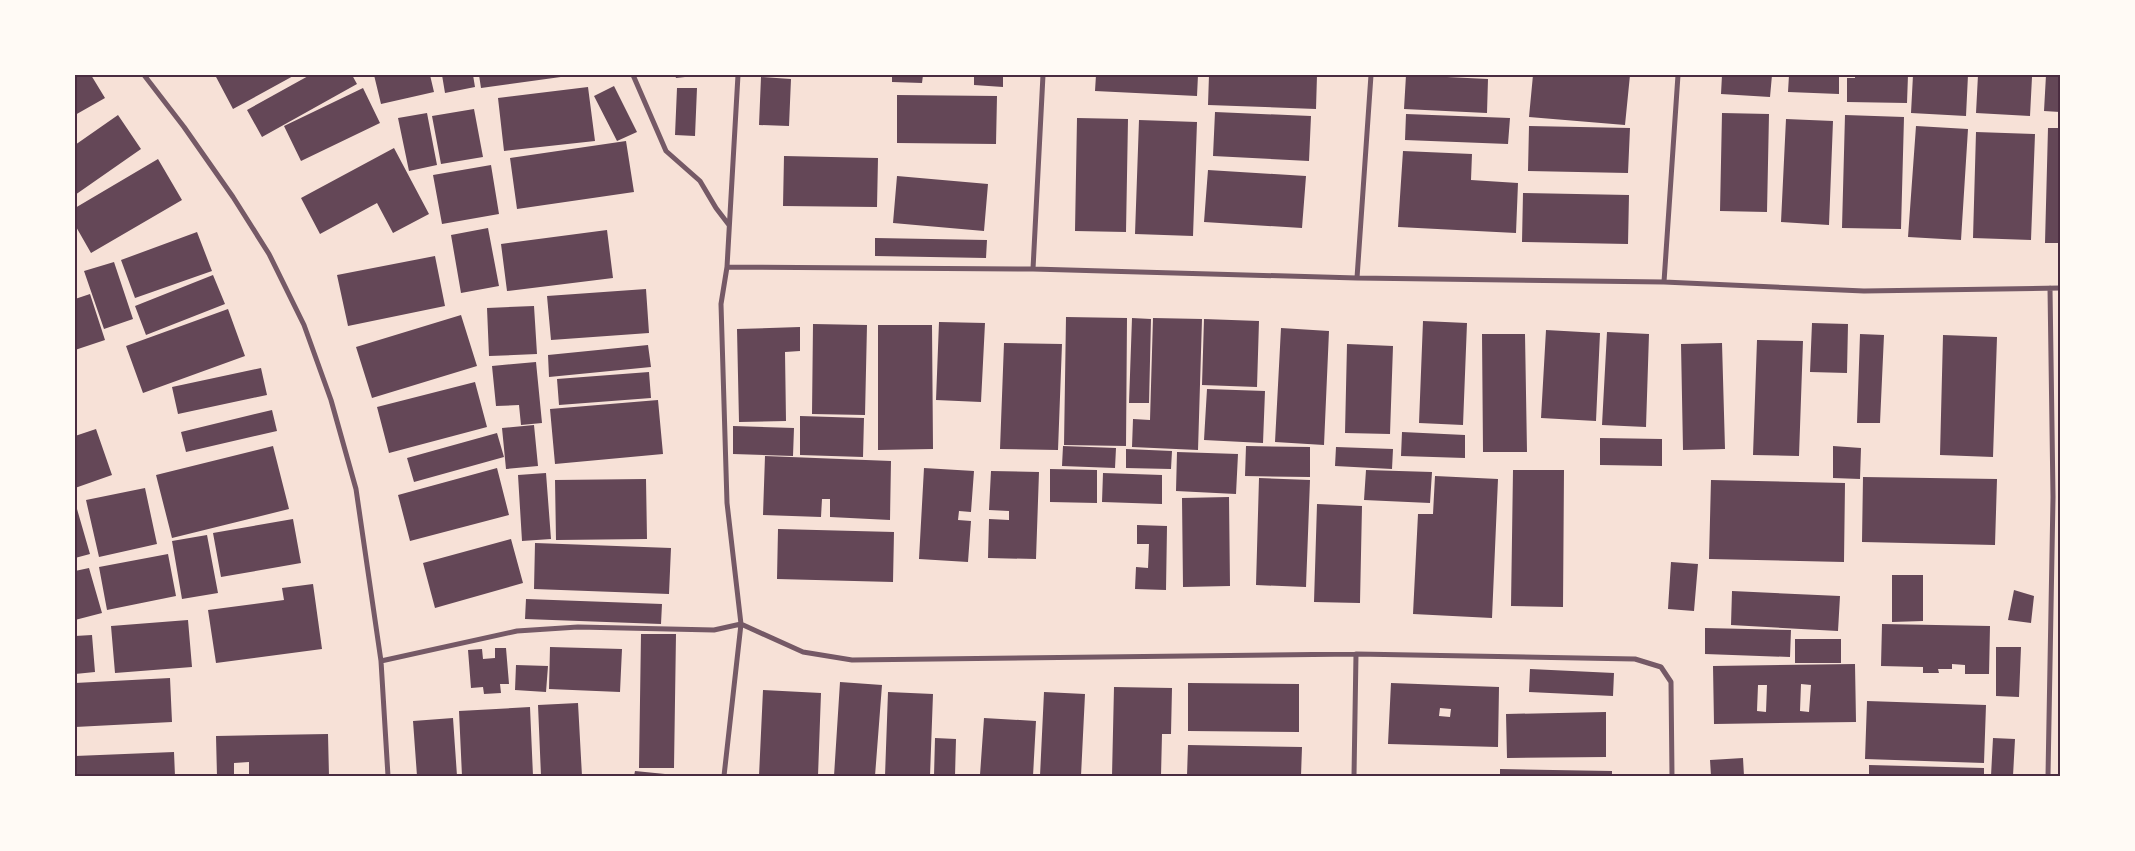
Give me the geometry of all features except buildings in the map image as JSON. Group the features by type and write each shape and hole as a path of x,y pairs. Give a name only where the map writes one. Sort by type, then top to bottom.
{"street":[{"path":"144,75 184,126 233,197 269,254 304,325 332,400 356,490 382,661 388,776"},
{"path":"633,75 666,151 700,181 729,225"},
{"path":"724,776 741,624 727,494 721,304 727,267 738,75"},
{"path":"1033,269 1043,75"},
{"path":"1357,278 1371,75"},
{"path":"1664,282 1678,75"},
{"path":"727,267 1033,269 1357,278 1664,282 1864,292 2060,288"},
{"path":"2048,776 2053,497 2050,288"},
{"path":"382,661 517,631 578,627 714,630 741,624 803,652 852,660 1356,654 1635,659 1661,667 1671,682 1672,776"},
{"path":"1354,776 1356,654"}]}
